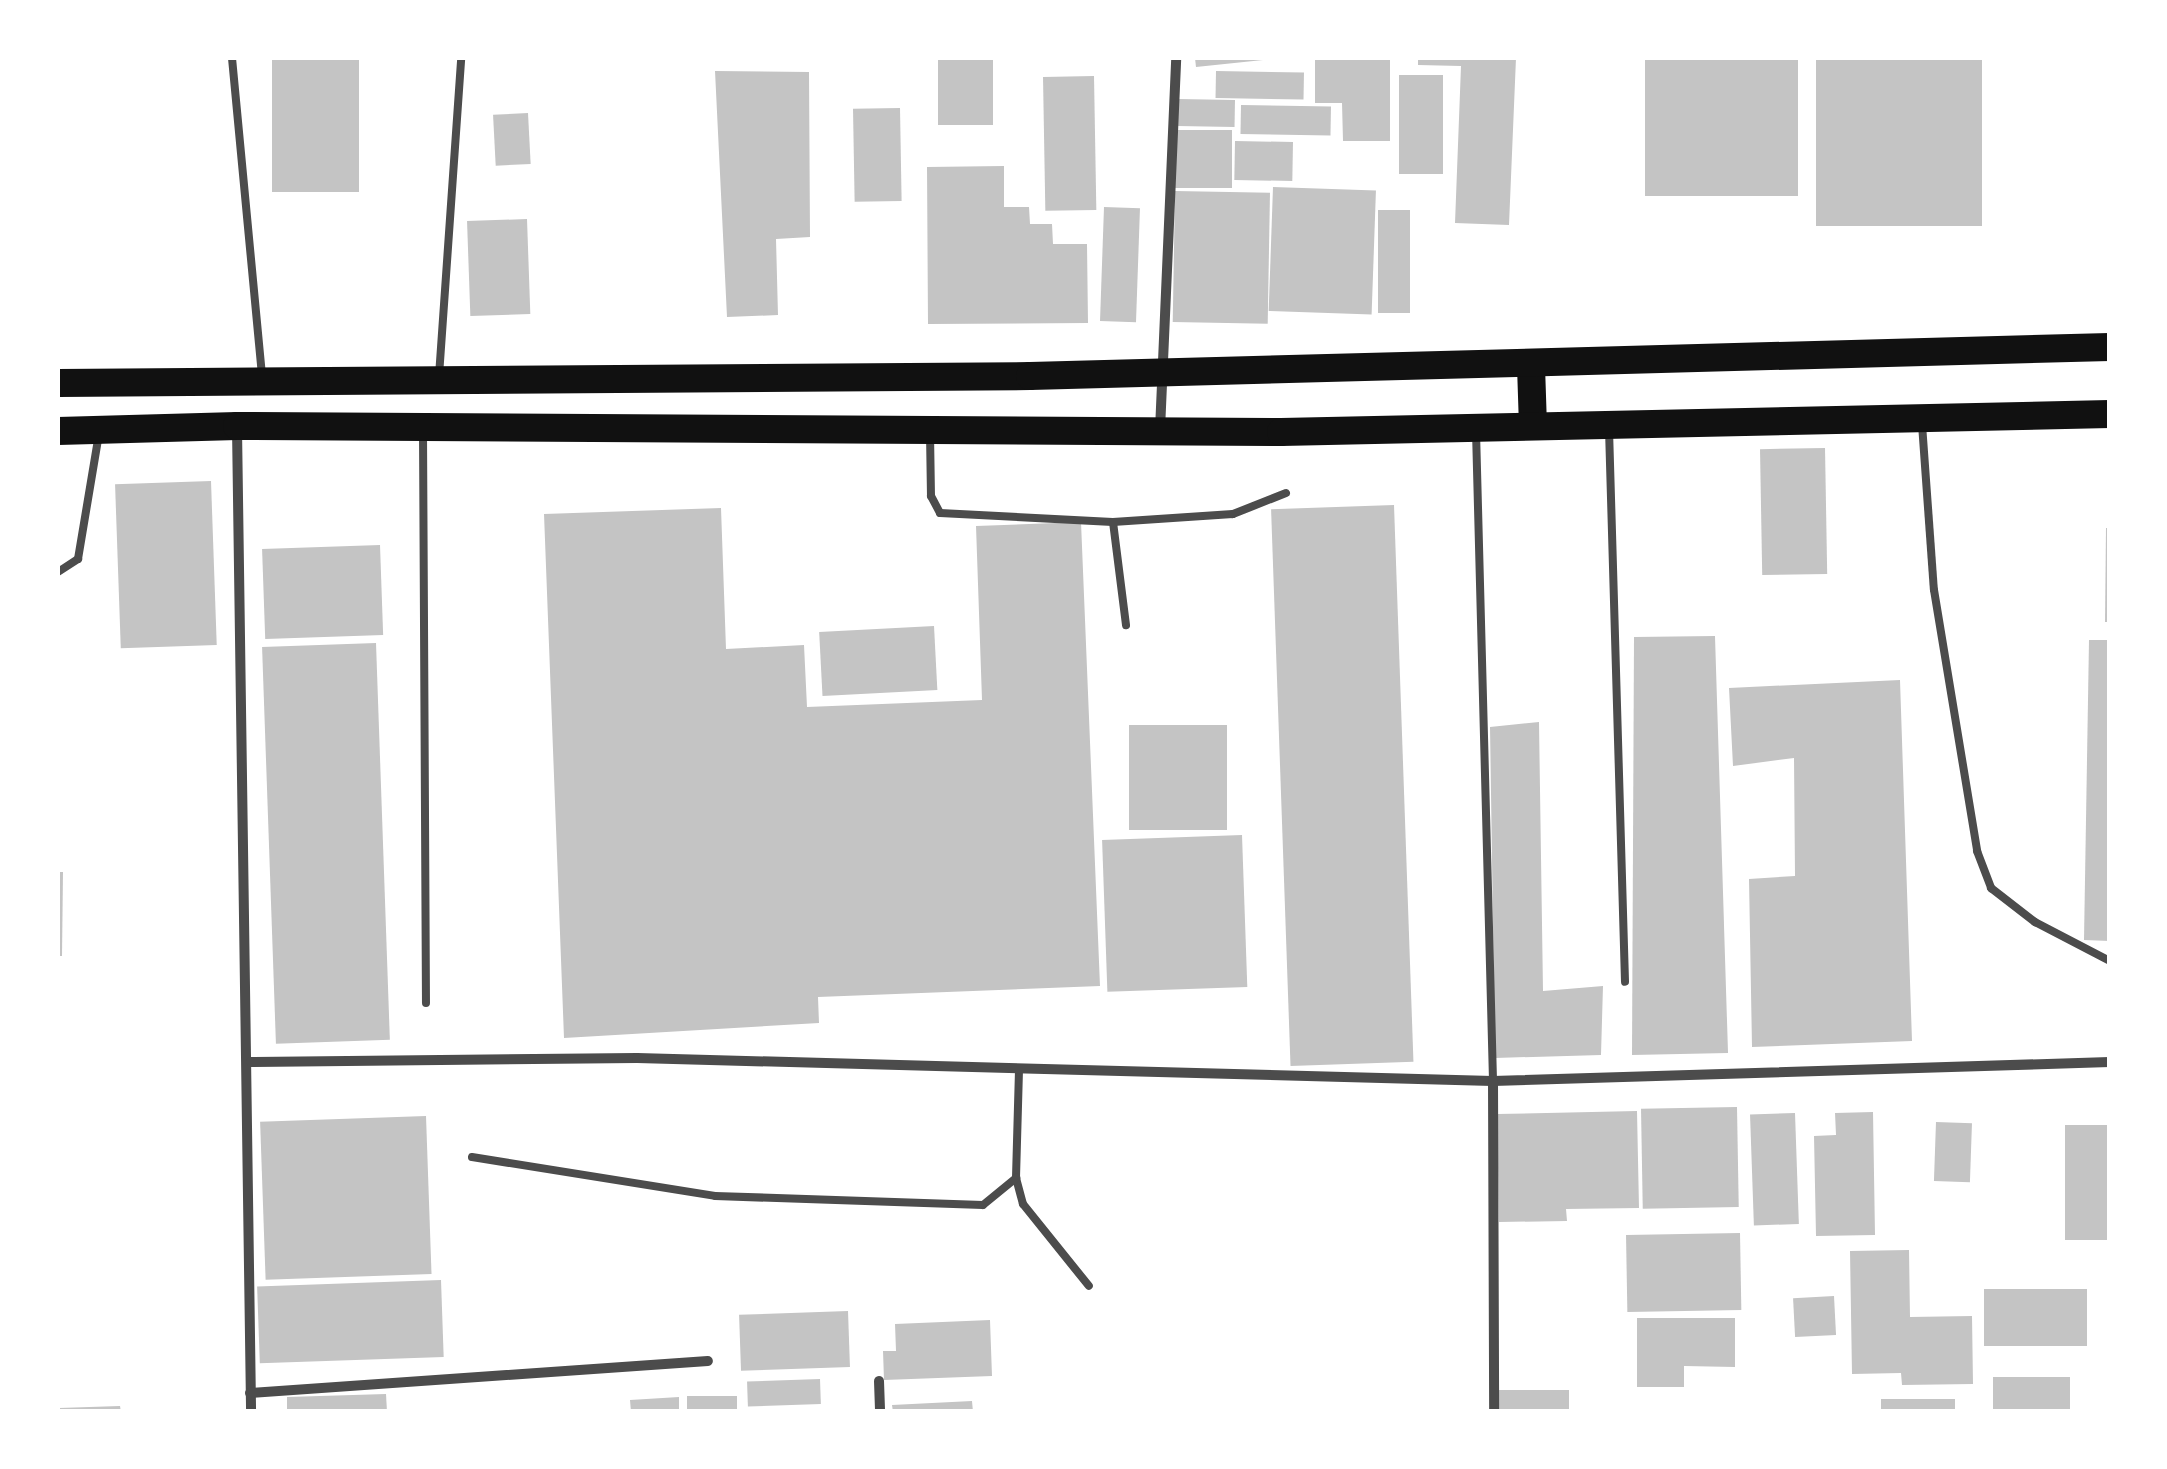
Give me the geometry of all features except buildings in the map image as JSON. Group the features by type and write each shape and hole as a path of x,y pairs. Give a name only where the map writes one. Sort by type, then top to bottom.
{"highway":[{"path":"58,383 1531,366 2110,347"},
{"path":"1531,366 1533,426"},
{"path":"58,431 238,426 930,432 1476,430 2110,414"}],"street":[{"path":"1160,431 1176,58"},
{"path":"238,426 251,1062 251,1412"},
{"path":"251,1062 637,1058 1493,1081 2110,1062"},
{"path":"1493,1081 1494,1412"},
{"path":"250,1392 708,1361"},
{"path":"879,1380 880,1412"}],"lane":[{"path":"232,58 262,383"},
{"path":"438,381 460,58"},
{"path":"1921,417 1934,590 1977,851 1992,888 2034,922 2110,961"},
{"path":"1609,424 1625,982"},
{"path":"422,428 426,1003"},
{"path":"58,572 78,558 100,430"},
{"path":"1476,430 1493,1081"},
{"path":"930,432 931,496 940,513 1113,522 1218,516 1286,492"},
{"path":"1113,522 1126,626"},
{"path":"1018,1070 1016,1178 1023,1204 1089,1286"},
{"path":"472,1158 734,1197 983,1205 1016,1178"}]}
